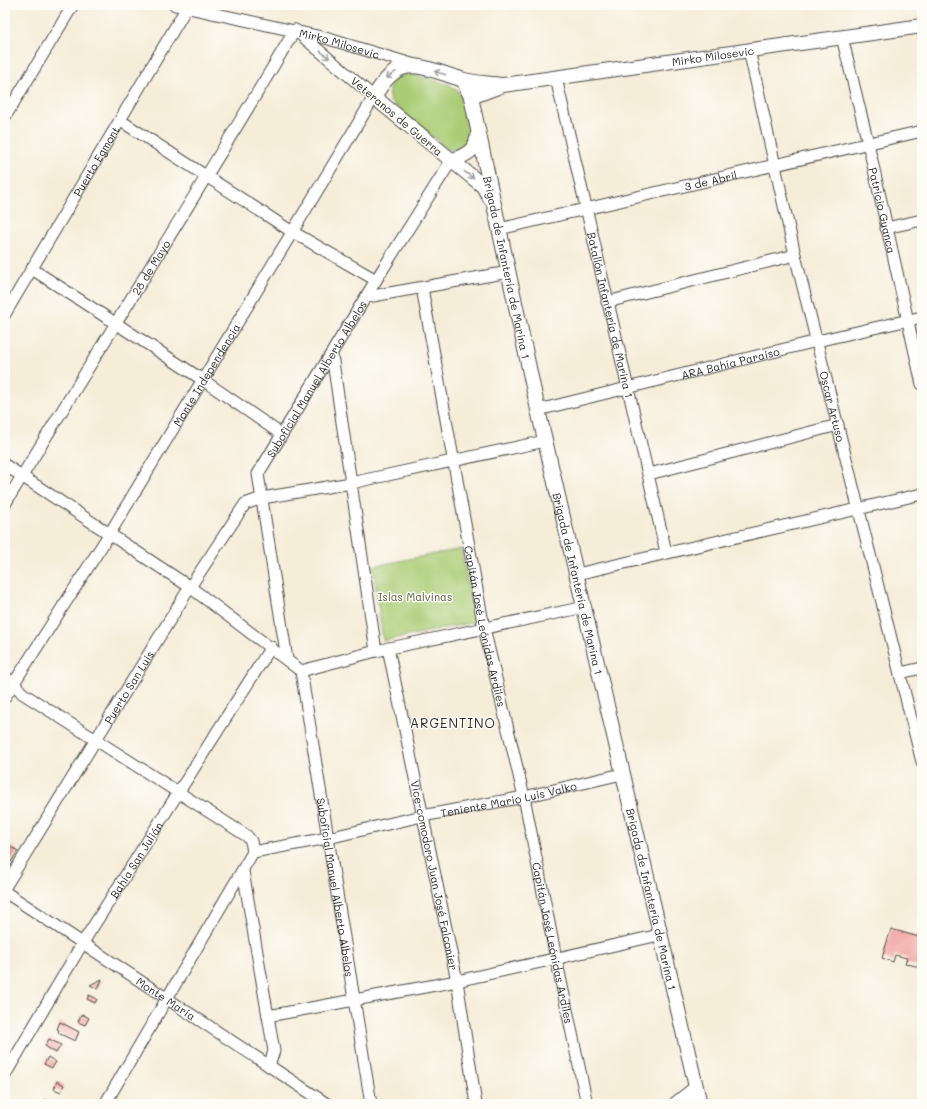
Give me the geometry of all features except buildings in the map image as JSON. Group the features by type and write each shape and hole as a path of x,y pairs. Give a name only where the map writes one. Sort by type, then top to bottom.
{"street":[{"path":"6,114 73,5"},
{"name":"Mirko Milosevic","path":"175,5 322,37 463,80 503,85"},
{"name":"Puerto Egmont","path":"5,314 121,121 187,7"},
{"name":"Mirko Milosevic","path":"471,98 503,85 922,26"},
{"name":"Veteranos de Guerra","path":"295,30 451,162 483,186 493,205"},
{"name":"28 de Mayo","path":"5,504 295,30"},
{"name":"Patricio Guanca","path":"842,37 868,143 922,384"},
{"name":"Oscar Artuso","path":"749,50 795,255 922,762"},
{"name":"Monte Independencia","path":"5,697 9,680 110,533 291,231 385,79 392,73 405,67 417,66"},
{"name":"Batallón Infantería de Marina 1","path":"556,78 666,552"},
{"name":"Brigada de Infantería de Marina 1","path":"463,80 471,98 545,441 611,718 622,774 659,936 700,1104"},
{"path":"121,121 291,231 376,280"},
{"name":"3 de Abril","path":"499,229 922,131"},
{"path":"451,162 465,156 473,150 478,132"},
{"name":"Suboficial Manuel Alberto Albelos","path":"287,659 258,474 281,434 332,355 376,280 451,162"},
{"path":"886,228 922,220"},
{"path":"607,302 795,255"},
{"path":"32,269 203,380 281,434"},
{"path":"367,297 509,272"},
{"name":"Capitán José Leónidas Ardiles","path":"422,288 452,462 484,628 524,797 556,958 588,1104"},
{"name":"ARA Bahía Paraíso","path":"538,410 817,341 922,317"},
{"path":"332,355 376,651"},
{"path":"649,474 838,425"},
{"name":"Puerto San Luis","path":"5,887 241,507 262,498 351,483 545,441"},
{"path":"5,465 190,587 301,671 388,648 585,607"},
{"path":"577,574 666,552 922,494"},
{"name":"Bahía San Julián","path":"5,1075 82,944 156,825 179,793 271,647"},
{"name":"Vice-comodoro Juan José Falconier","path":"388,648 457,980 476,1104"},
{"path":"900,673 922,668"},
{"name":"Suboficial Manuel Alberto Albelos","path":"301,671 355,1000 362,1056 371,1104"},
{"path":"9,680 22,693 247,836 251,842 253,852 243,871 105,1104"},
{"name":"Teniente Mario Luis Valko","path":"253,852 328,838 422,816 524,797 622,774"},
{"path":"243,871 274,1051 269,1066"},
{"name":"Monte María","path":"5,892 327,1104"},
{"path":"268,1016 457,980 659,936"},
{"path":"676,1104 696,1088"}],"green space":[{"path":"406,74 411,74 450,85 460,93 468,119 468,139 465,146 458,150 448,149 390,101 390,86 396,78"},
{"name":"Islas Malvinas","path":"461,549 475,622 383,641 373,566"}],"district":[{"name":"ARGENTINO","path":"453,722"}]}
